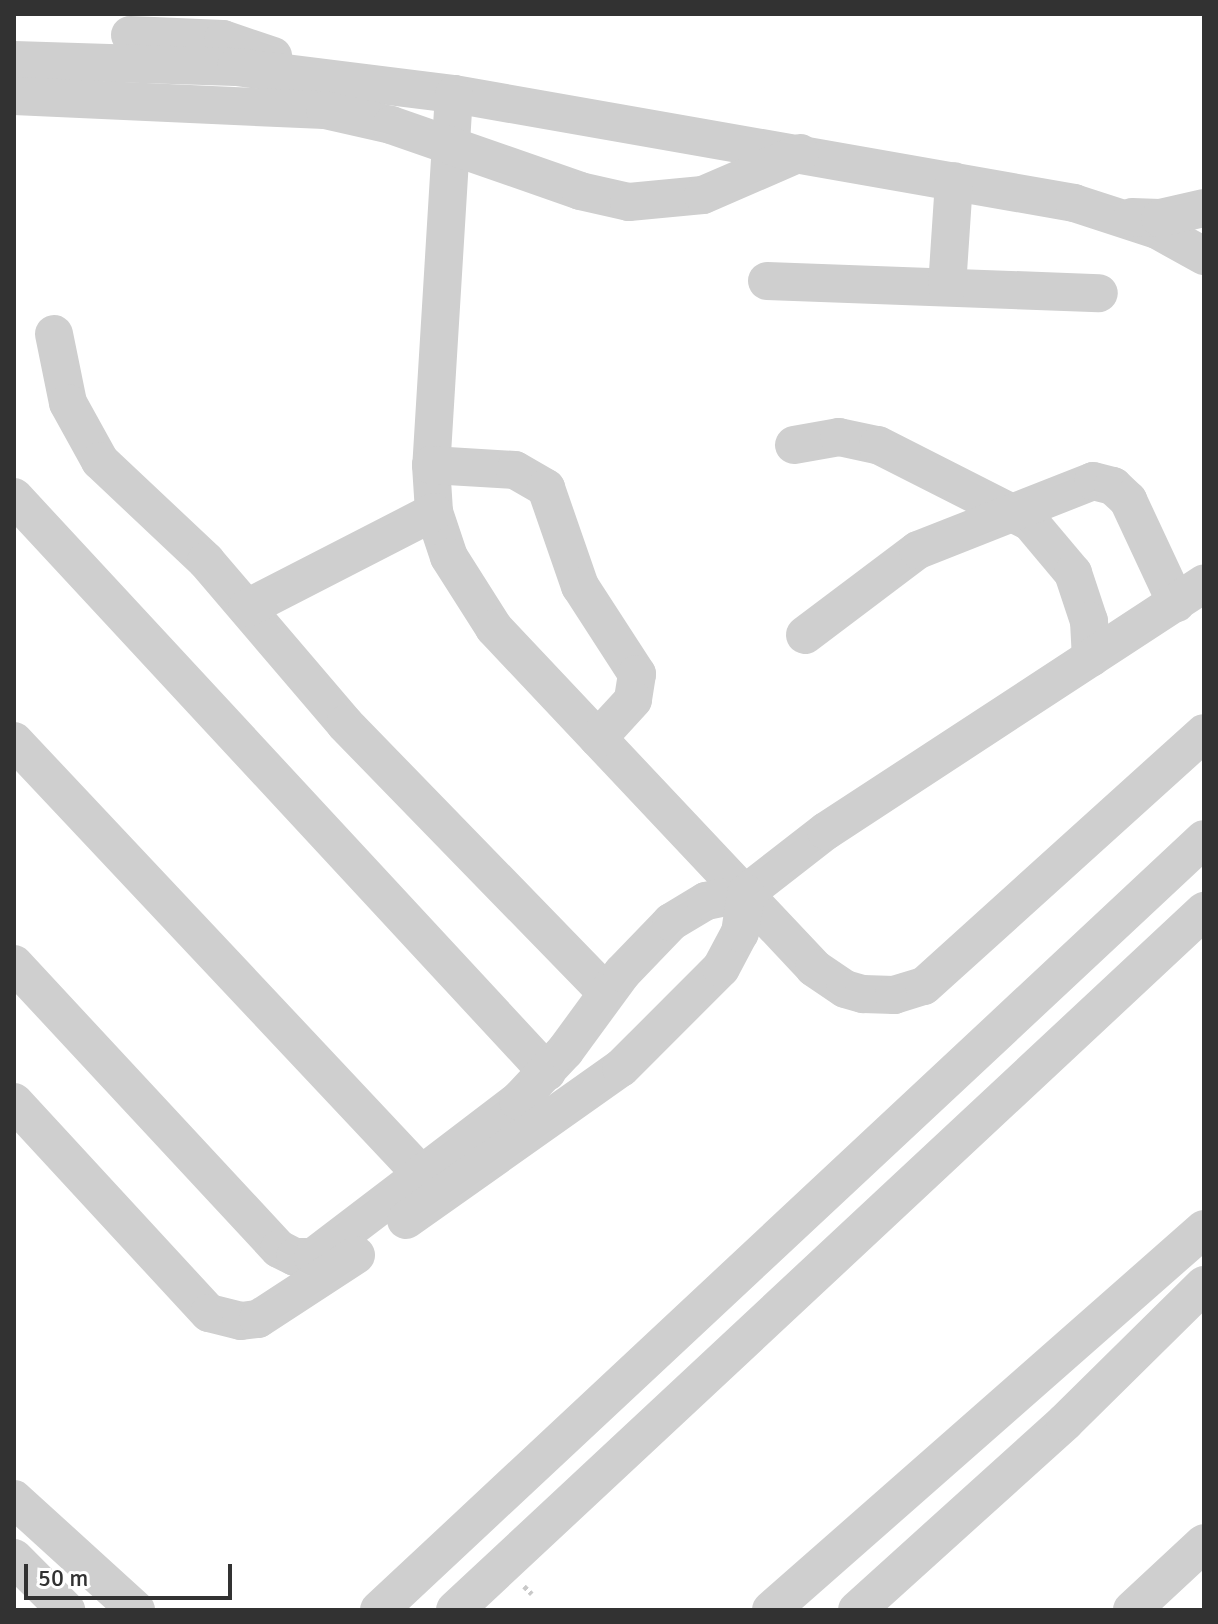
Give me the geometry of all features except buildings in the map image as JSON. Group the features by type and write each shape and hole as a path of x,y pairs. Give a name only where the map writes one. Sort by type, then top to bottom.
{"street":[{"path":"14,33 223,39 267,52 306,76"},
{"path":"14,60 160,61 454,94 954,181 1121,216 1160,218 1204,208"},
{"path":"454,94 431,465 434,512 449,557 477,606 828,980 863,994 910,992 953,964 1204,733"},
{"path":"14,96 325,110 580,191 654,202 703,195 800,153"},
{"path":"947,287 954,181"},
{"path":"1121,216 1204,256"},
{"path":"767,281 1099,293"},
{"path":"54,334 68,403 100,461 247,608 345,724 606,992"},
{"path":"794,445 839,437 878,445 1013,510 1046,536 1073,573 1089,621 1091,658"},
{"path":"431,465 515,470 538,479 552,498 580,586 637,674 633,700 598,738"},
{"path":"14,1102 190,1298 225,1319 250,1320 272,1313 432,1185 486,1128 547,1072 606,992 656,936 688,910 746,893 826,831 1190,594 1128,500 1113,486 1083,483 918,550 805,635"},
{"path":"14,497 547,1072"},
{"path":"247,608 434,512"},
{"path":"14,741 432,1185"},
{"path":"379,1610 1204,839"},
{"path":"14,964 287,1254 304,1258 321,1253 590,1094 695,997 732,951 746,893"},
{"path":"455,1610 1204,911"},
{"path":"771,1610 1204,1229"},
{"path":"857,1610 1065,1422 1204,1285"},
{"path":"14,1499 136,1610"},
{"path":"1132,1610 1204,1543"},
{"path":"14,1558 66,1610"}]}
